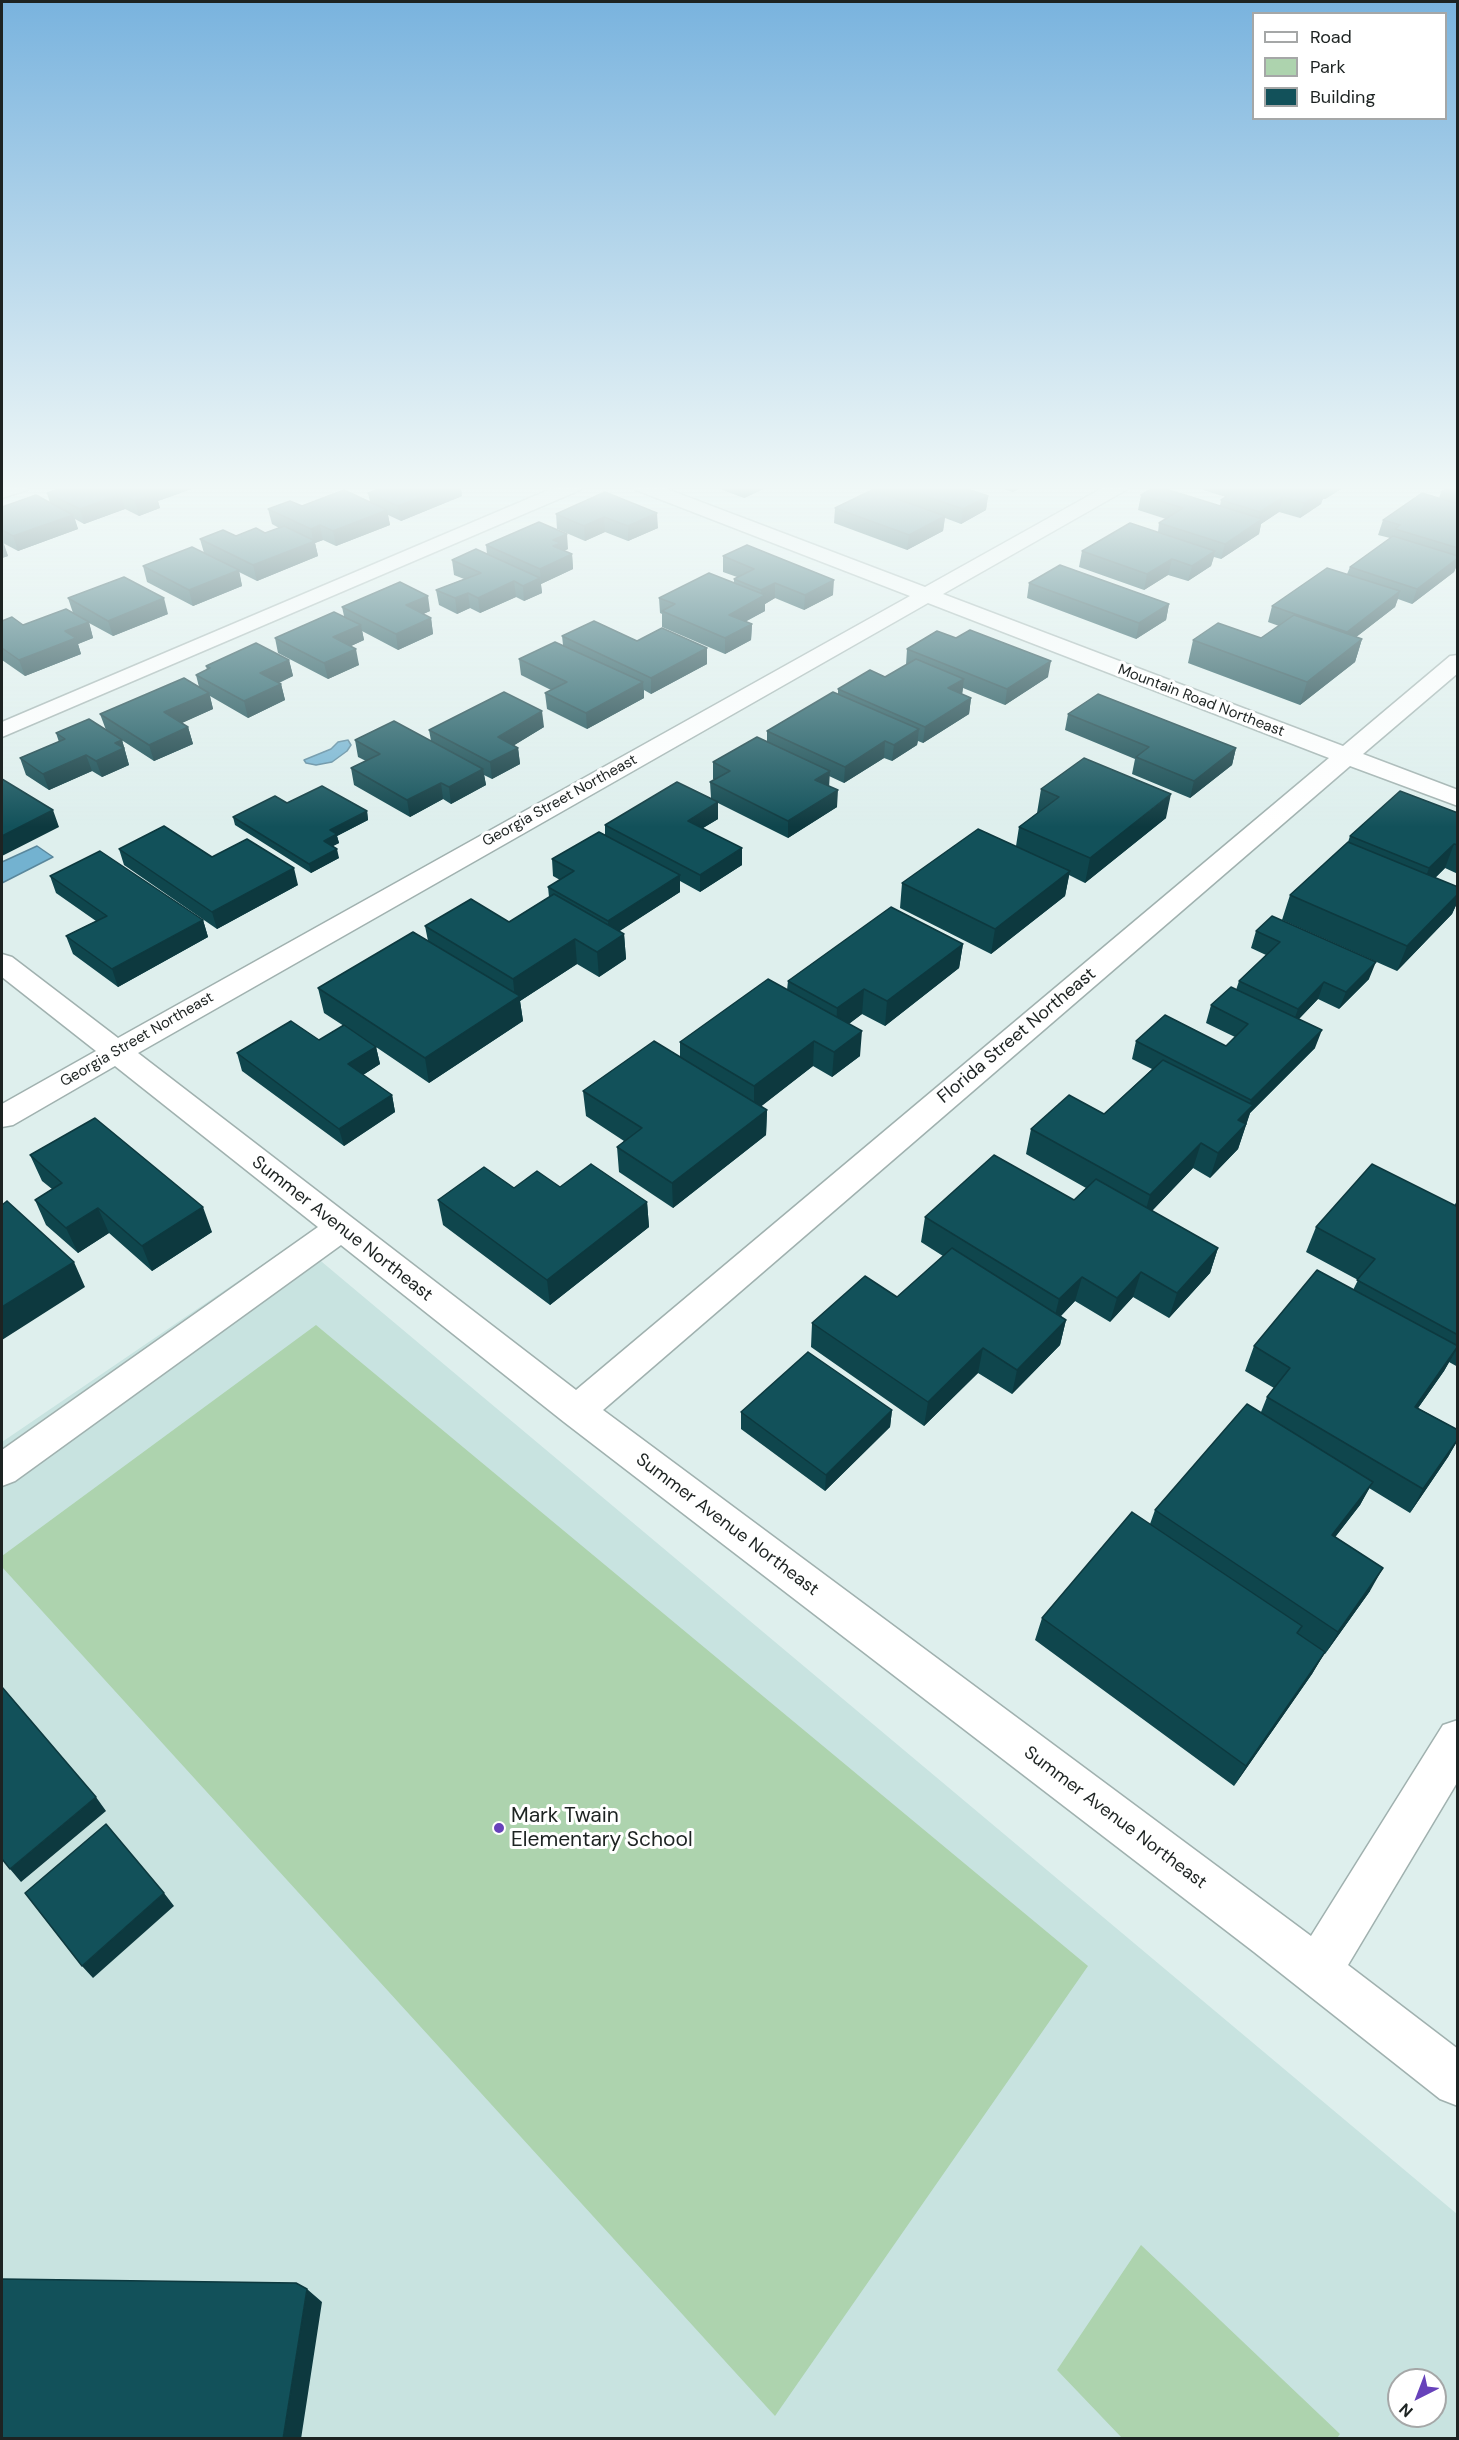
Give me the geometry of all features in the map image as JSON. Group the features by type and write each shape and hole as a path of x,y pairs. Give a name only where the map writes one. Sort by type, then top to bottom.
{"street":[{"path":"2,730 307,600"},
{"name":"Georgia Street Northeast","path":"2,1117 915,600"},
{"name":"Mountain Road Northeast","path":"937,600 1458,799"},
{"name":"Florida Street Northeast","path":"577,1411 1458,661"},
{"name":"Summer Avenue Northeast","path":"2,963 577,1411 1317,1971 1458,2081"},
{"path":"2,1470 340,1228"},
{"path":"1317,1971 1458,1740"}],"shaded area":[{"name":"Mark Twain Elementary School","path":"297,1241 1457,2214 1457,2438 2,2438 2,1442"}],"green space":[{"path":"316,1325 1088,1966 775,2416 2,1567 2,1556"},
{"path":"1141,2245 1340,2434 1337,2438 1122,2438 1057,2370"}],"water":[{"path":"348,740 351,745 347,751 332,762 316,765 306,763 304,760 331,749 338,742"},
{"path":"37,846 53,857 2,883 2,862"}],"building":[{"path":"71,600 159,600 108,621"},
{"path":"359,600 419,600 406,605 431,618 396,634 342,607"},
{"path":"664,600 756,600 729,615 752,624 725,638 662,611 675,604"},
{"path":"1075,600 1157,600 1169,604 1139,623"},
{"path":"1281,600 1389,600 1347,632 1272,606"},
{"path":"66,609 89,622 65,631 76,638 19,660 2,648 2,621 12,617 23,625"},
{"path":"334,612 361,625 333,637 356,649 324,663 275,638"},
{"path":"1294,615 1362,639 1307,682 1193,640 1218,623 1261,638"},
{"path":"594,621 637,641 662,628 707,648 651,678 562,636"},
{"path":"970,630 1051,661 1007,689 907,649 937,631 956,638"},
{"path":"555,642 643,682 586,713 545,693 567,682 519,659"},
{"path":"256,643 289,660 260,673 281,684 244,701 196,675 210,668 206,666"},
{"path":"916,659 964,679 948,688 971,698 925,727 838,689 870,670 885,677"},
{"path":"184,678 209,693 164,712 188,727 149,745 100,714"},
{"path":"504,692 542,711 498,737 518,748 490,762 429,730"},
{"path":"833,692 919,729 894,745 885,741 845,767 767,731"},
{"path":"1098,694 1236,748 1194,781 1136,757 1149,747 1068,714"},
{"path":"89,719 122,740 115,743 124,748 96,761 86,755 43,774 20,758 65,739 56,733"},
{"path":"394,721 483,769 449,787 441,783 407,800 351,768 380,754 355,740"},
{"path":"757,737 830,771 815,780 838,790 788,821 710,782 730,771 713,762"},
{"path":"1084,758 1171,794 1090,858 1019,827 1059,797 1041,789"},
{"path":"2,779 53,810 2,836"},
{"path":"677,782 718,802 688,821 742,848 700,875 605,825"},
{"path":"322,786 367,811 330,830 337,834 324,841 337,849 309,864 233,817 275,796 287,803"},
{"path":"1400,791 1458,813 1458,845 1454,844 1429,868 1350,836"},
{"path":"164,826 212,857 247,839 294,868 212,912 119,849"},
{"path":"978,829 1070,871 995,929 902,883"},
{"path":"599,832 680,875 608,921 548,887 574,871 552,859"},
{"path":"1348,842 1458,887 1458,894 1407,946 1290,895"},
{"path":"100,851 203,920 112,969 66,936 107,916 50,876"},
{"path":"554,894 624,934 597,952 575,939 513,979 425,926 471,899 509,922"},
{"path":"891,907 963,944 887,1001 864,989 837,1008 788,981"},
{"path":"1272,916 1376,962 1346,992 1324,982 1298,1009 1239,981 1280,942 1256,931"},
{"path":"413,932 520,996 425,1058 318,988"},
{"path":"768,979 862,1031 834,1052 814,1041 754,1086 680,1042"},
{"path":"1231,987 1322,1030 1251,1100 1136,1041 1165,1015 1226,1046 1248,1024 1211,1005"},
{"path":"291,1021 319,1040 344,1025 376,1047 348,1064 392,1095 339,1129 237,1053"},
{"path":"654,1041 767,1110 672,1183 617,1147 642,1128 583,1091"},
{"path":"1163,1060 1253,1105 1238,1120 1246,1124 1218,1153 1201,1143 1150,1195 1031,1129 1069,1095 1104,1114"},
{"path":"95,1118 203,1207 142,1246 98,1208 66,1228 35,1200 62,1183 30,1155"},
{"path":"994,1155 1074,1200 1096,1179 1218,1248 1177,1293 1141,1272 1117,1298 1082,1277 1059,1299 925,1217"},
{"path":"591,1164 647,1202 547,1280 438,1200 484,1167 514,1188 537,1171 560,1187"},
{"path":"1372,1164 1458,1207 1458,1335 1357,1280 1375,1259 1316,1227"},
{"path":"7,1201 74,1262 2,1307 2,1205"},
{"path":"952,1248 1066,1320 1017,1370 983,1348 928,1402 812,1323 865,1276 897,1297"},
{"path":"1317,1270 1458,1346 1415,1407 1458,1430 1458,1439 1423,1489 1267,1397 1290,1368 1254,1346"},
{"path":"808,1352 892,1410 826,1475 741,1412"},
{"path":"1247,1404 1373,1482 1332,1535 1383,1568 1338,1632 1155,1510"},
{"path":"1132,1512 1302,1626 1297,1633 1325,1652 1246,1766 1042,1618"},
{"path":"2,1687 96,1797 10,1869 2,1859"},
{"path":"106,1824 164,1893 82,1966 25,1893"},
{"path":"2,2279 296,2283 307,2289 283,2439 2,2439"}],"place":[{"name":"Mark Twain Elementary School","path":"499,1828"}]}
